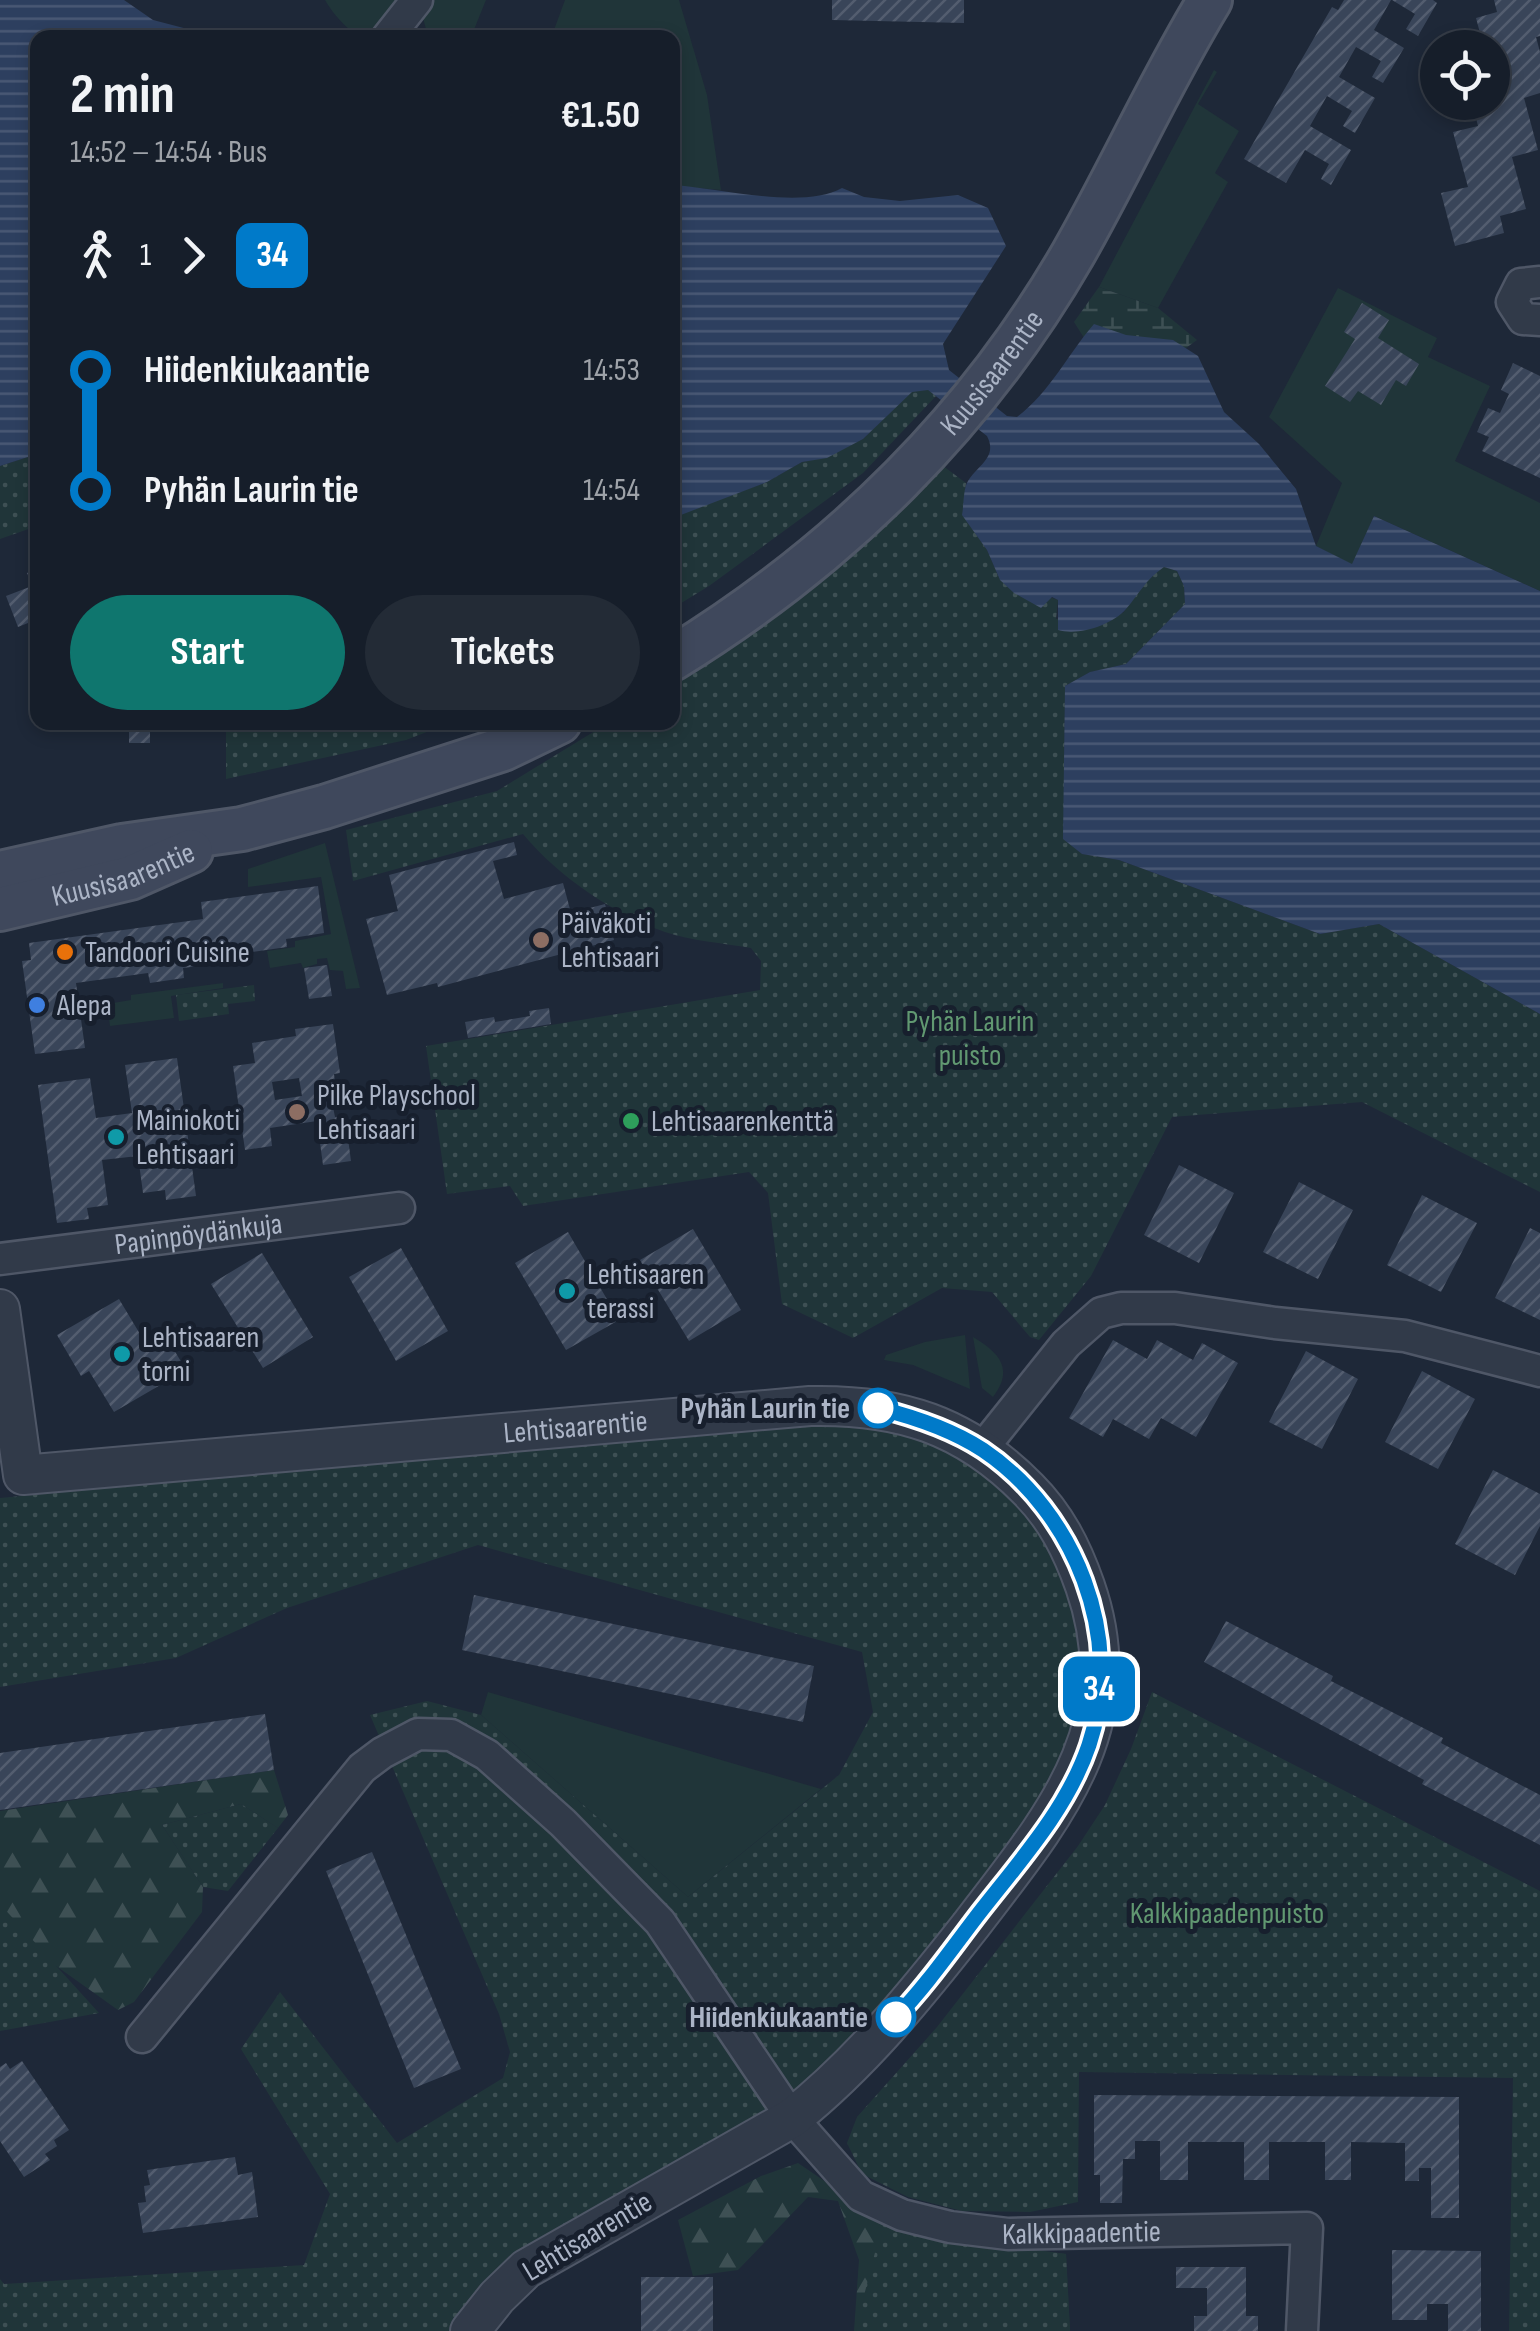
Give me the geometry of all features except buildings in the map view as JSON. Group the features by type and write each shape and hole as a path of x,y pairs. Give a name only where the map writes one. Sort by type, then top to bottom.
{"main road":[{"name":"Kuusisaarentie","path":"680,653 808,566 874,508 954,424 989,380 1073,254 1210,0"},
{"name":"Kuusisaarentie","path":"0,873 122,846 242,829 503,750 543,730"},
{"name":"Kuusisaarentie","path":"0,909 130,878 242,829"}],"street":[{"path":"394,30 418,0"},
{"path":"1540,282 1521,284 1512,302 1523,319 1540,320"},
{"name":"Papinpöydänkuja","path":"0,1259 399,1208"},
{"path":"982,1449 1066,1344 1101,1313 1121,1308 1175,1308 1406,1336 1540,1371"},
{"name":"Lehtisaarentie","path":"0,1309 11,1476 810,1406 878,1408 909,1415 982,1449 1036,1497 1062,1530 1097,1630 1100,1666 1098,1704 1088,1745 1048,1824 911,2002 828,2089 792,2118 526,2268 470,2331"},
{"path":"142,2037 362,1768 382,1752 418,1734 452,1735 487,1755 563,1823 660,1922 792,2118"},
{"name":"Kalkkipaadentie","path":"792,2118 861,2196 902,2215 950,2226 1008,2234 1307,2228 1302,2331"}],"green space":[{"path":"325,0 399,0 376,30 352,30"},
{"path":"435,0 486,0 474,30 426,30 422,14"},
{"path":"565,0 679,0 707,95 721,190 680,187 680,30 554,30"},
{"path":"1214,70 1217,72 1198,104 1239,131 1215,173 1228,182 1158,308 1099,287"},
{"path":"1099,287 1158,308 1197,340 1186,348 1088,344 1074,322"},
{"path":"1338,288 1437,338 1428,357 1490,386 1455,461 1540,503 1540,591 1374,516 1352,565 1316,546 1342,483 1269,417"},
{"path":"928,390 936,396 863,473 680,604 680,514 767,482 802,462 827,457 863,439 912,391"},
{"path":"30,457 30,528 0,539 0,466"},
{"name":"Pyhän Laurin puisto","path":"939,463 966,483 963,515 987,550 1000,580 1058,600 1056,619 1123,613 1150,576 1164,567 1177,571 1184,586 1185,604 1126,664 1090,672 1065,686 1064,839 1082,854 1119,860 1320,934 1379,924 1540,1014 1540,1192 1362,1102 1172,1117 1091,1276 1039,1340 1030,1337 992,1292 942,1288 853,1338 782,1304 768,1193 749,1172 523,1206 510,1186 447,1194 426,1046 760,990 761,961 751,948 675,935 626,915 570,879 523,834 353,881 346,830 497,791 597,730 680,730 680,677 736,641"},
{"path":"226,730 432,730 406,740 226,779"},
{"path":"325,843 360,988 346,989 343,971 330,970 327,958 303,968 301,963 270,968 267,951 295,947 295,941 331,934 321,877 248,887 248,869"},
{"path":"223,983 223,988 171,996 174,1018 110,1026 107,1004 131,1000 131,995"},
{"path":"254,985 255,1001 228,1004 229,1014 179,1021 176,995"},
{"path":"965,1335 970,1389 913,1365 884,1360 886,1355 925,1342"},
{"path":"973,1337 1001,1362 1003,1378 993,1397 982,1388"},
{"path":"790,1423 892,1424 974,1458 1049,1532 1078,1610 1083,1666 1079,1720 1046,1802 843,2055 458,2331 0,2331 0,2279 4,2284 304,2265 330,2194 241,2049 280,1992 397,2143 503,2078 510,2052 499,2014 370,1715 427,1701 481,1715 688,1897 839,1775 873,1712 862,1652 478,1545 287,1608 176,1658 0,1687 0,1498"},
{"path":"488,1692 821,1789 688,1897 481,1715"},
{"name":"Kalkkipaadenpuisto","path":"1152,1692 1540,1891 1540,2331 1509,2331 1513,2078 1079,2072 1078,2202 1030,2212 962,2211 908,2197 862,2174 847,2143 857,2117 937,2027 1078,1846 1105,1805"},
{"path":"274,1770 288,1815 278,1828 241,1804 162,1825 203,1887 202,1912 134,2002 118,2010 0,1926 0,1811"},
{"path":"241,1804 278,1828 228,1891 203,1887 162,1825"},
{"path":"0,1904 99,2013 0,2031"},
{"path":"798,2163 883,2221 937,2237 1066,2254 1070,2331 854,2331 859,2260 838,2201 808,2197 738,2270 693,2276 678,2220 761,2176"},
{"path":"883,2221 937,2237 1066,2254 1070,2331 855,2331"}],"water":[{"path":"0,0 124,0 153,20 191,30 30,30 30,457 0,466"},
{"path":"680,186 783,198 825,194 842,188 864,197 900,201 958,195 988,208 1006,246 943,344 949,370 1007,416 1017,417 1039,396 1094,324 1126,335 1173,340 1198,356 1224,412 1259,444 1296,489 1316,546 1352,564 1374,516 1540,591 1540,1014 1379,924 1320,934 1119,860 1082,854 1063,839 1065,686 1090,672 1126,664 1185,604 1184,586 1177,571 1164,567 1112,620 1085,630 1058,630 1058,600 1052,597 1041,608 1014,593 1000,580 987,550 962,515 966,484 990,450 987,436 928,390 912,392 863,439 827,458 802,462 767,482 680,515"}],"bus line":[{"name":"34","path":"878,1408 909,1415 982,1449 1036,1497 1062,1530 1078,1567 1097,1630 1100,1666 1098,1704 1088,1745 1048,1824 896,2017"}],"place":[{"name":"Päiväkoti Lehtisaari","path":"541,940"},
{"name":"Tandoori Cuisine","path":"65,952"},
{"name":"Alepa","path":"37,1005"},
{"name":"Pilke Playschool Lehtisaari","path":"297,1112"},
{"name":"Lehtisaarenkenttä","path":"631,1121"},
{"name":"Mainiokoti Lehtisaari","path":"116,1137"},
{"name":"Lehtisaaren terassi","path":"567,1291"},
{"name":"Lehtisaaren torni","path":"122,1354"},
{"name":"Pyhän Laurin tie","path":"878,1408"},
{"name":"Hiidenkiukaantie","path":"896,2017"}]}
